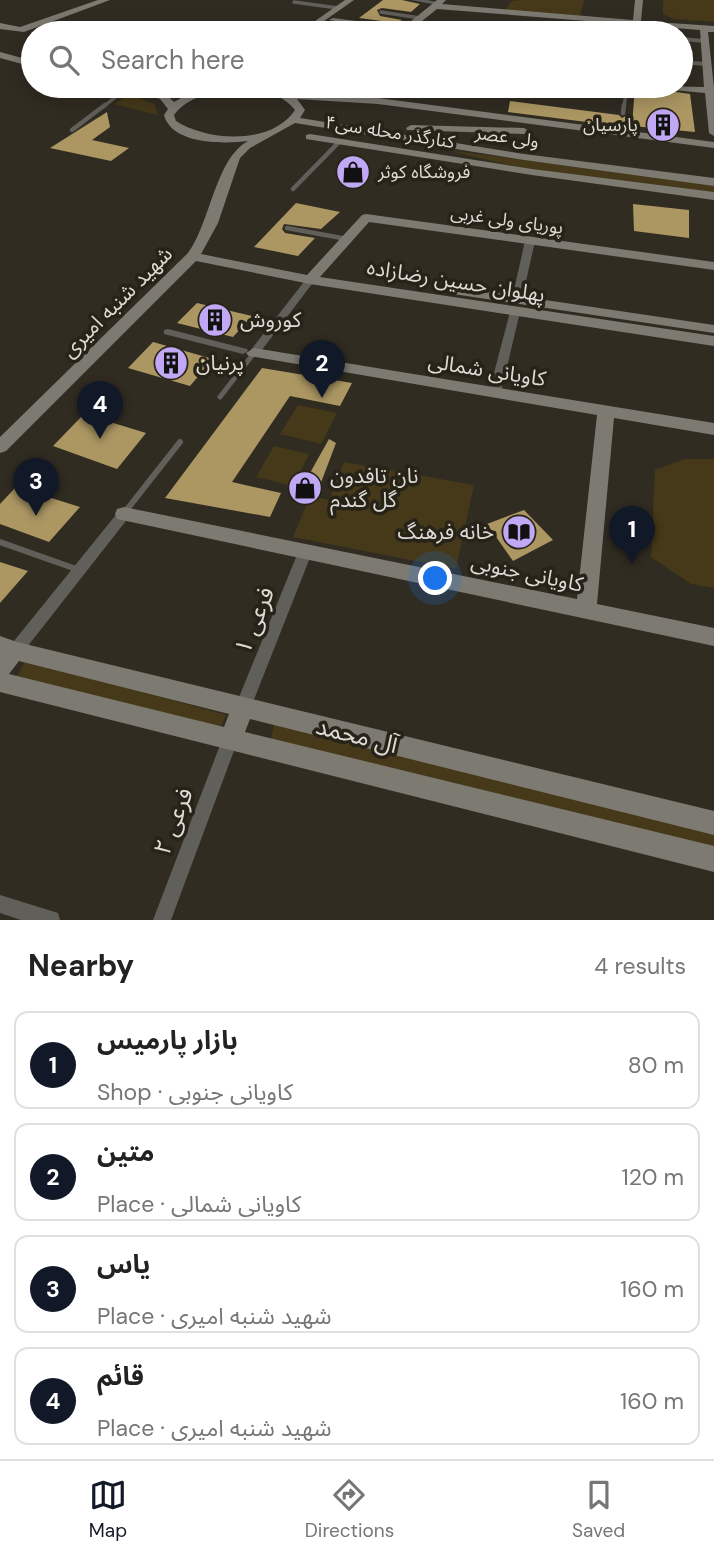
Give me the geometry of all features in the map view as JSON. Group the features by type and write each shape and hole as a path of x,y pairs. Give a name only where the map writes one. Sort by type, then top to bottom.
{"street":[{"path":"51,21 106,0"},
{"path":"319,21 350,0"},
{"path":"333,20 362,0"},
{"path":"414,0 615,21"},
{"path":"637,21 639,0"},
{"path":"415,21 438,3"},
{"path":"333,20 345,21"},
{"path":"0,26 21,33"},
{"path":"693,28 713,30"},
{"path":"328,98 366,100 597,132 713,141 704,31 713,30"},
{"path":"693,40 704,41"},
{"path":"0,45 21,56"},
{"path":"0,55 21,59"},
{"path":"0,62 21,61"},
{"path":"693,63 706,64"},
{"path":"693,89 711,91"},
{"path":"164,98 172,107"},
{"path":"186,98 172,107 169,114 171,122 223,152 229,165 239,151 277,131 298,115 297,102 292,98"},
{"name":"ولی عصر","path":"298,115 714,182"},
{"name":"ولی عصر","path":"298,115 376,134 408,134 714,170"},
{"path":"193,135 226,139 277,131"},
{"path":"408,134 597,132"},
{"path":"251,144 283,138 376,134"},
{"path":"408,134 471,163"},
{"name":"کنارگذر محله سی۴","path":"310,137 471,163 714,196"},
{"name":"شهید شنبه امیری","path":"0,447 197,251 213,221 229,165"},
{"name":"پوریای ولی غربی","path":"315,276 366,218 714,265"},
{"path":"495,393 530,241"},
{"name":"پهلوان حسین رضازاده","path":"197,251 315,276 707,334"},
{"path":"168,332 248,352 315,276"},
{"name":"کاویانی شمالی","path":"248,352 714,429"},
{"path":"586,609 606,411"},
{"path":"0,670 7,648 79,570 124,514"},
{"name":"کاویانی جنوبی","path":"124,514 714,637"},
{"name":"فرعی ۱","path":"243,707 306,550"},
{"name":"آل محمد","path":"7,648 714,822"},
{"name":"آل محمد","path":"0,682 714,859"},
{"path":"230,740 243,707"},
{"name":"فرعی ۲","path":"162,920 230,740"},
{"path":"0,904 51,920"}],"lane":[{"path":"294,2 338,8"},
{"path":"386,9 414,13 410,21"},
{"path":"381,12 398,21"},
{"path":"72,130 111,98"},
{"path":"623,113 625,98"},
{"path":"293,189 339,142"},
{"path":"287,228 347,240"},
{"path":"220,397 248,352"},
{"path":"124,514 180,442"},
{"path":"0,542 79,570"}],"shaded area":[{"path":"584,0 580,16 505,10 512,1"},
{"path":"663,0 714,0 714,22 674,19 663,14"},
{"path":"123,98 139,98 154,104 158,115 114,104"},
{"path":"446,150 714,185 714,193 521,168"},
{"path":"298,405 337,413 321,444 280,434"},
{"path":"274,446 309,454 293,486 256,477"},
{"path":"685,459 714,459 714,588 691,584 651,557 655,470"},
{"path":"344,462 474,485 456,569 293,537 310,496 329,500"},
{"path":"26,660 226,715 220,730 17,676"},
{"path":"275,721 714,829 714,851 271,739"}],"building":[{"path":"383,0 420,4 411,12 382,8 377,10 380,16 400,21 359,18"},
{"path":"634,98 691,98 695,132 632,126"},
{"path":"510,101 619,115 622,118 626,116 626,127 508,112"},
{"path":"107,112 110,127 92,140 129,148 111,161 50,148"},
{"path":"296,203 340,212 321,229 284,224 282,229 285,233 315,238 298,256 254,247"},
{"path":"633,204 689,210 689,238 634,231"},
{"name":"کوروش","path":"197,303 252,316 233,337 177,323"},
{"name":"پرنیان","path":"153,342 213,359 190,386 128,368"},
{"path":"262,368 352,383 340,406 290,396 232,482 281,493 270,517 165,498"},
{"path":"84,414 146,433 117,469 53,446"},
{"path":"329,439 336,443 317,493 301,489"},
{"path":"16,487 80,507 49,542 0,524 0,504"},
{"name":"خانه فرهنگ","path":"524,510 553,540 513,561 487,524"},
{"path":"0,562 28,571 0,603"}],"place":[{"name":"پارسیان","path":"663,125"},
{"name":"فروشگاه کوثر","path":"353,172"},
{"name":"کوروش","path":"215,320"},
{"name":"پرنیان","path":"171,363"},
{"name":"متین","path":"322,398"},
{"name":"قائم","path":"100,439"},
{"name":"نان تافدون گل گندم","path":"305,488"},
{"name":"یاس","path":"36,516"},
{"name":"خانه فرهنگ","path":"519,532"},
{"name":"بازار پارمیس","path":"632,564"}]}
